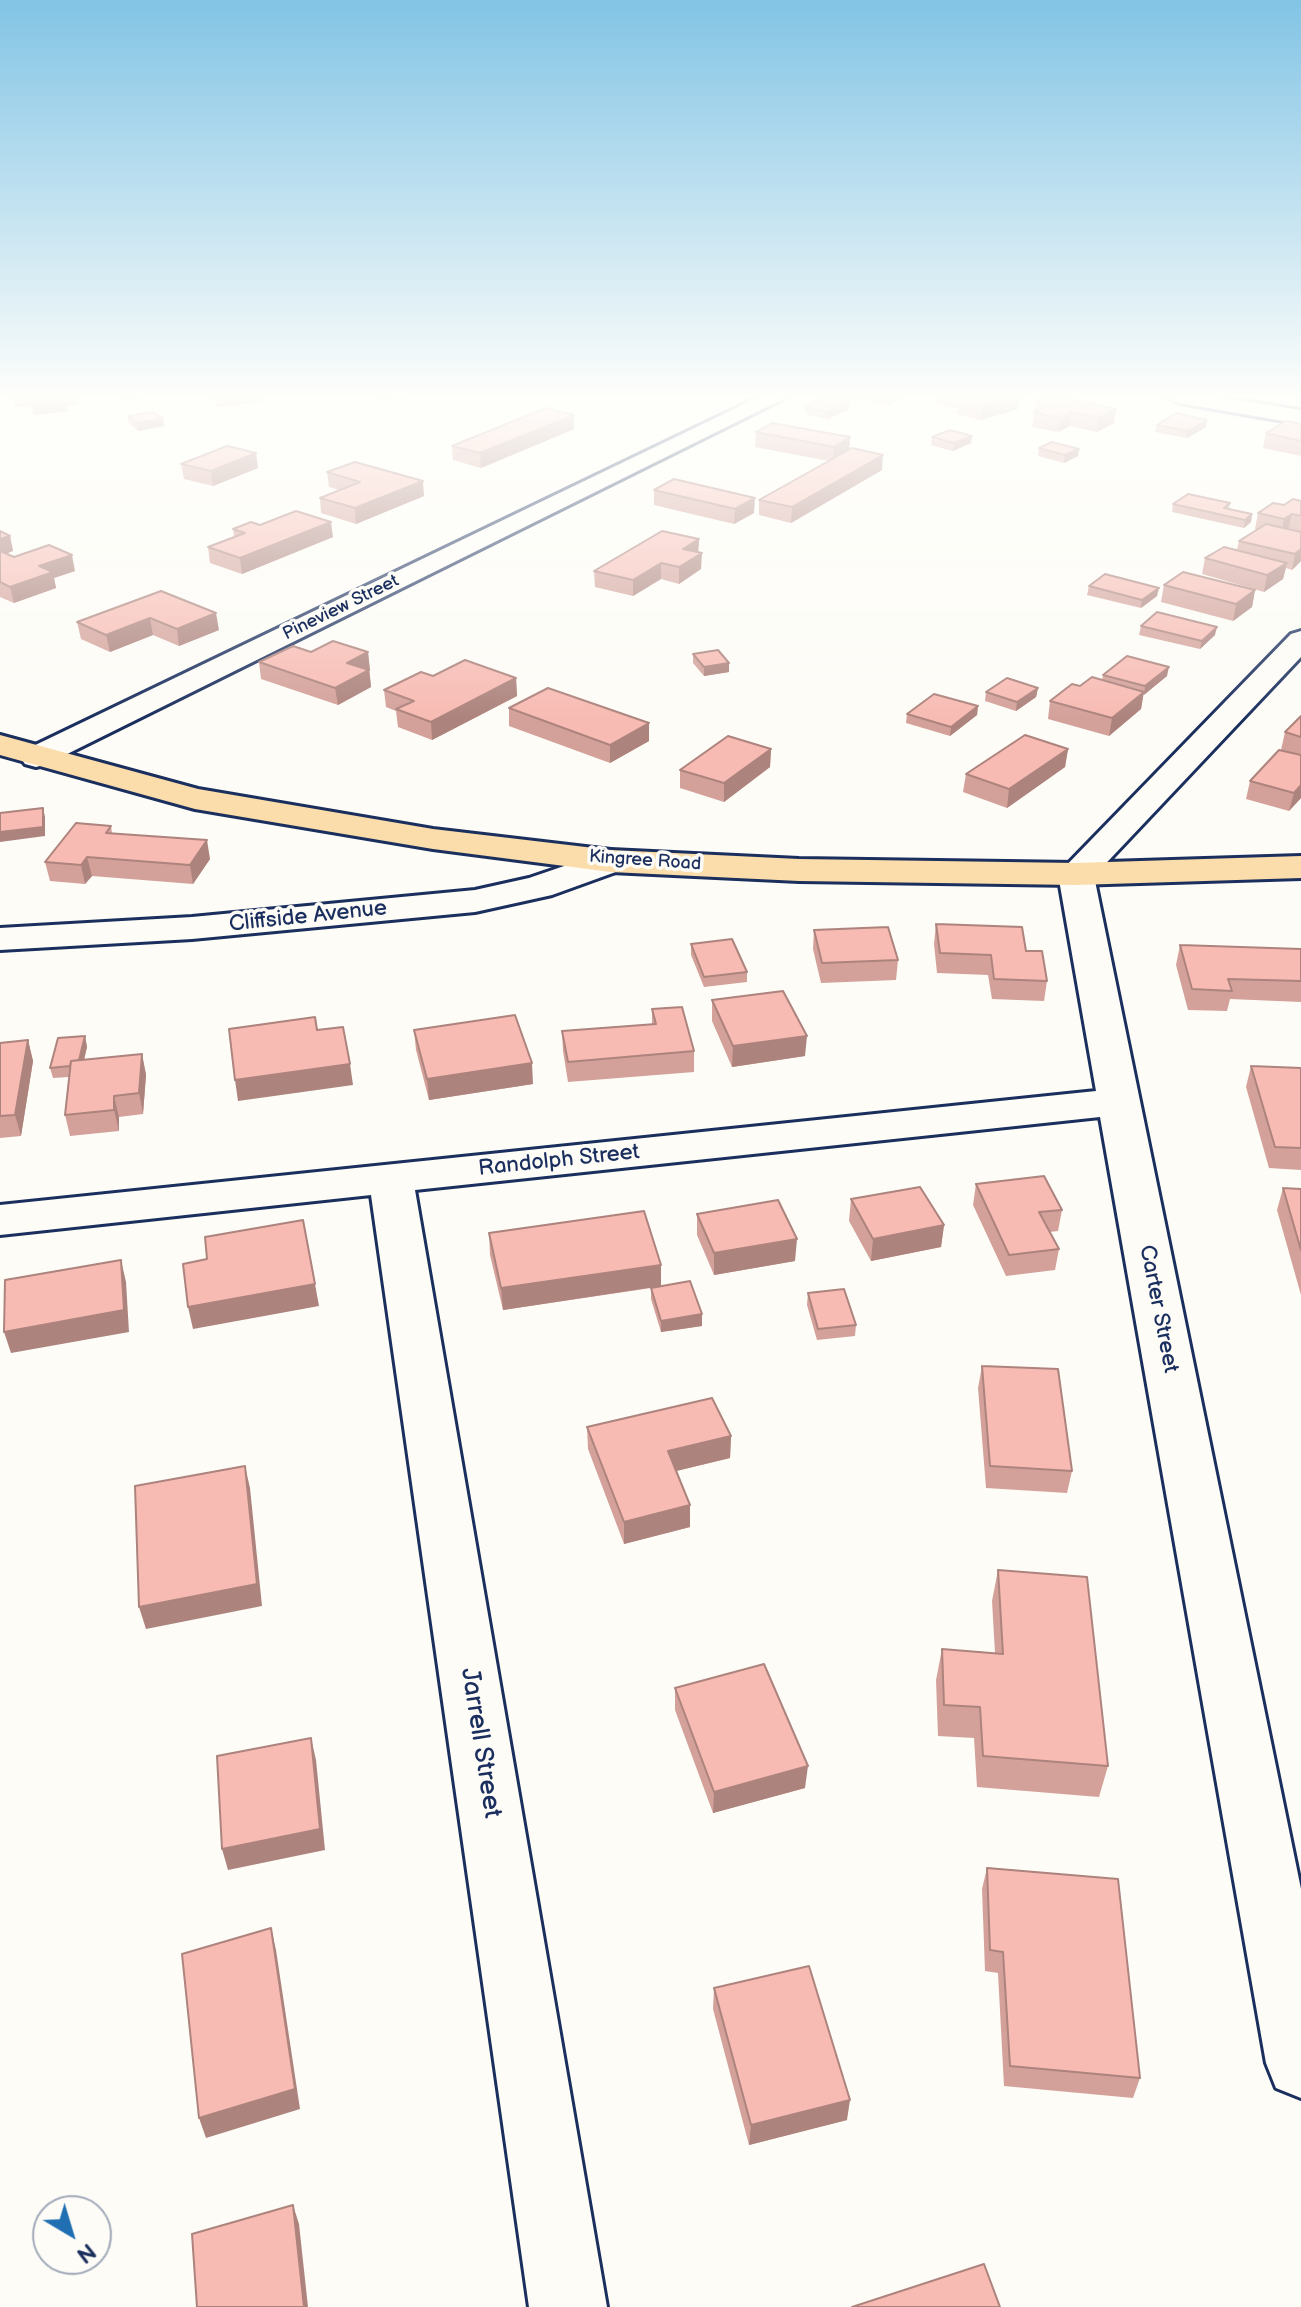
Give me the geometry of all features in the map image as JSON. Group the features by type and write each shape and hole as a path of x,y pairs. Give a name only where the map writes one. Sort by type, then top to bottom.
{"main road":[{"name":"Kingree Road","path":"0,745 195,799 433,839 611,861 799,870 1076,874 1301,867"}],"street":[{"name":"Pineview Street","path":"36,757 555,505"},
{"path":"1076,874 1301,640"},
{"name":"Cliffside Avenue","path":"0,939 192,928 475,901 539,887 611,861"},
{"name":"Carter Street","path":"1076,874 1301,2063"},
{"name":"Randolph Street","path":"0,1220 1118,1102"},
{"name":"Jarrell Street","path":"391,1178 568,2307"}],"building":[{"path":"716,505 743,505 735,509"},
{"path":"1176,505 1228,505 1224,508 1252,514 1245,520"},
{"path":"1271,505 1301,505 1301,516 1292,514 1284,519 1258,513"},
{"path":"296,511 331,522 240,558 208,547 245,533 233,529 251,522 260,525"},
{"path":"1266,524 1301,532 1301,549 1295,554 1239,541"},
{"path":"662,531 699,539 683,549 702,553 679,567 661,563 633,580 594,571"},
{"path":"49,545 72,555 39,566 53,572 10,587 0,582 0,551 14,557"},
{"path":"1224,547 1287,563 1267,575 1205,558"},
{"path":"1183,572 1255,590 1236,604 1164,585"},
{"path":"1105,574 1159,588 1142,600 1089,586"},
{"path":"161,591 216,613 177,629 150,618 106,635 77,622"},
{"path":"1157,612 1217,627 1202,641 1141,626"},
{"path":"333,641 368,652 347,663 369,670 335,688 259,662 293,646 311,652"},
{"path":"718,650 729,663 704,667 693,654"},
{"path":"1127,656 1169,667 1145,686 1103,675"},
{"path":"465,660 516,678 431,722 396,709 414,701 384,690 421,672 433,676"},
{"path":"1092,677 1144,692 1112,718 1050,701 1072,684 1080,686"},
{"path":"1007,678 1038,688 1017,702 986,692"},
{"path":"548,688 649,723 610,745 509,708"},
{"path":"934,694 978,706 951,727 907,714"},
{"path":"1301,716 1301,737 1285,732"},
{"path":"1025,735 1068,749 1009,789 966,774"},
{"path":"728,736 771,749 724,783 680,770"},
{"path":"1279,750 1301,755 1301,785 1294,793 1250,781"},
{"path":"43,808 43,827 0,832 0,813"},
{"path":"76,823 111,826 106,833 207,840 190,865 87,857 81,865 45,862"},
{"path":"936,924 1022,927 1026,951 1042,951 1047,981 994,979 991,955 940,953"},
{"path":"888,927 898,960 822,963 814,930"},
{"path":"732,939 747,972 704,977 691,944"},
{"path":"1180,945 1301,949 1301,981 1228,979 1232,991 1192,989"},
{"path":"783,991 807,1036 733,1046 712,1000"},
{"path":"682,1007 694,1051 568,1062 562,1031 656,1024 652,1009"},
{"path":"515,1015 532,1063 427,1079 414,1030"},
{"path":"315,1017 317,1030 343,1027 350,1064 235,1080 229,1029"},
{"path":"85,1036 79,1060 71,1061 70,1066 50,1068 58,1038"},
{"path":"28,1040 15,1115 0,1116 0,1043"},
{"path":"142,1054 139,1093 114,1096 114,1110 65,1115 71,1061"},
{"path":"1251,1066 1301,1068 1301,1148 1275,1147"},
{"path":"1044,1176 1062,1210 1039,1212 1059,1249 1009,1255 976,1184"},
{"path":"920,1187 944,1225 873,1239 851,1199"},
{"path":"1283,1188 1301,1189 1301,1250"},
{"path":"778,1200 797,1239 714,1253 697,1214"},
{"path":"644,1211 661,1265 501,1288 489,1233"},
{"path":"303,1220 315,1284 188,1307 183,1264 207,1259 205,1237"},
{"path":"121,1260 124,1310 4,1332 5,1280"},
{"path":"690,1281 702,1314 661,1321 651,1288"},
{"path":"844,1289 856,1325 818,1329 808,1293"},
{"path":"982,1366 1058,1369 1072,1471 990,1466"},
{"path":"712,1398 731,1436 668,1451 690,1505 624,1522 587,1427"},
{"path":"245,1466 257,1584 139,1607 135,1486"},
{"path":"998,1570 1087,1577 1108,1766 983,1756 980,1707 944,1705 942,1649 1003,1654"},
{"path":"764,1664 808,1766 714,1792 675,1688"},
{"path":"311,1738 320,1829 222,1849 217,1756"},
{"path":"987,1868 1118,1879 1140,2078 1010,2066 1003,1952 990,1950"},
{"path":"271,1928 295,2089 199,2118 182,1954"},
{"path":"809,1966 850,2100 751,2125 714,1988"},
{"path":"293,2205 304,2307 197,2307 192,2234"},
{"path":"984,2264 1000,2307 852,2307"}]}
